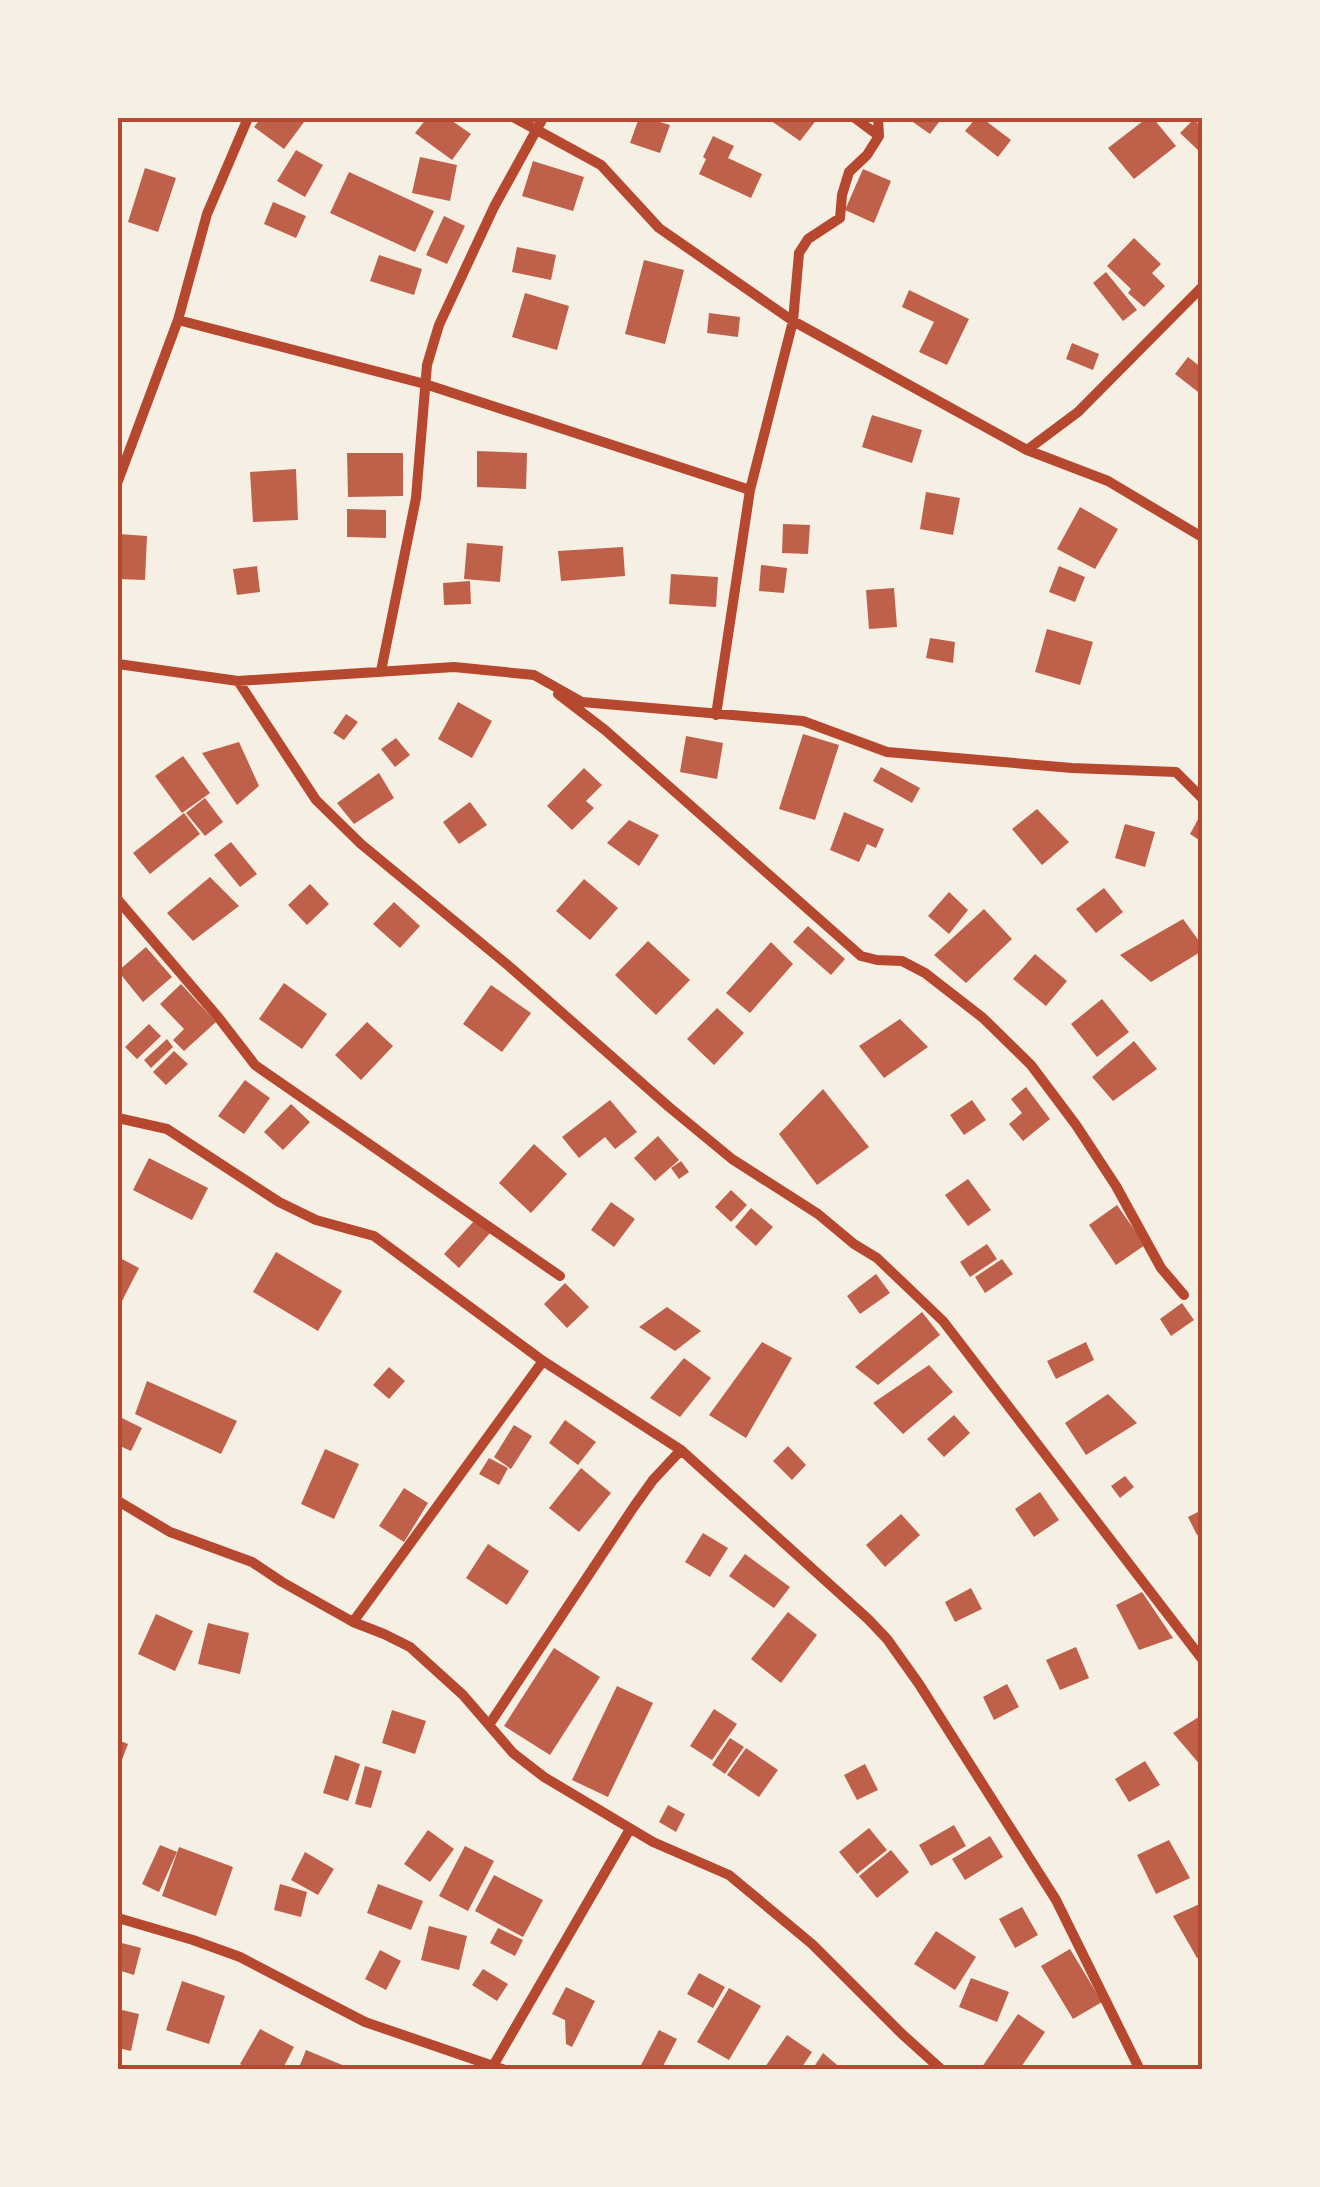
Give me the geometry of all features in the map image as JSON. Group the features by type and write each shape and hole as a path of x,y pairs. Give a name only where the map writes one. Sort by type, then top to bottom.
{"street":[{"path":"118,481 178,320 208,214 248,118"},
{"path":"514,118 601,165 659,228 793,320 1027,450 1108,481 1202,537"},
{"path":"381,671 416,498 427,365 439,325 494,207 542,118"},
{"path":"855,118 879,136"},
{"path":"716,715 750,490 793,320 799,253 808,239 840,218 849,172 879,136 878,118"},
{"path":"1027,450 1078,412 1202,286"},
{"path":"178,320 425,384 750,490"},
{"path":"118,664 238,681 454,668 534,675 582,702 803,721 887,752 1072,768 1176,772 1202,798"},
{"path":"534,675 605,730 861,956 902,961 925,972 983,1018 1031,1065 1076,1125 1116,1186 1160,1268 1184,1295"},
{"path":"238,681 316,800 361,844 732,1159 818,1214 877,1258 943,1321 1202,1659"},
{"path":"118,900 255,1065 560,1276"},
{"path":"118,1118 166,1129 278,1202 316,1220 374,1236 543,1361 681,1450 868,1619 919,1684 1056,1900 1140,2070"},
{"path":"353,1622 543,1361"},
{"path":"489,1725 633,1508 681,1450"},
{"path":"118,1501 170,1532 252,1562 353,1622 410,1648 463,1695 513,1753 544,1777 653,1842 729,1875 812,1944 942,2070"},
{"path":"492,2066 630,1829"},
{"path":"118,1918 240,1957 365,2022 505,2070"}],"building":[{"path":"261,118 307,118 284,149 254,127"},
{"path":"427,118 448,118 471,134 452,160 415,133"},
{"path":"639,118 670,125 660,153 630,143"},
{"path":"767,118 818,118 800,141"},
{"path":"907,118 942,118 930,134"},
{"path":"976,118 982,118 1011,140 998,157 965,131"},
{"path":"1147,118 1153,118 1176,146 1134,179 1108,148"},
{"path":"1194,119 1202,128 1202,145 1198,150 1180,133"},
{"path":"713,136 734,146 728,158 762,174 751,198 699,174"},
{"path":"296,150 323,165 305,197 277,181"},
{"path":"420,157 457,165 450,201 412,193"},
{"path":"533,161 584,177 573,211 522,196"},
{"path":"145,168 176,178 158,232 128,222"},
{"path":"863,169 891,181 874,223 845,210"},
{"path":"349,172 434,211 415,252 330,213"},
{"path":"273,202 306,216 296,238 264,224"},
{"path":"444,216 465,226 447,264 426,255"},
{"path":"1134,238 1161,264 1152,273 1165,286 1144,307 1107,266"},
{"path":"517,247 556,255 551,280 512,272"},
{"path":"379,255 422,269 414,295 370,281"},
{"path":"644,260 684,270 665,344 625,334"},
{"path":"1106,272 1137,310 1123,321 1093,283"},
{"path":"909,290 969,319 947,365 919,352 934,322 902,307"},
{"path":"525,293 569,306 557,350 512,337"},
{"path":"709,313 740,317 738,337 707,333"},
{"path":"1072,343 1099,354 1093,370 1066,359"},
{"path":"1188,357 1202,368 1202,395 1175,374"},
{"path":"872,415 922,430 912,463 862,447"},
{"path":"477,451 527,453 526,489 477,487"},
{"path":"347,453 403,453 403,496 348,497"},
{"path":"296,469 298,520 253,522 250,472"},
{"path":"926,492 960,498 953,535 920,529"},
{"path":"1080,507 1118,529 1095,569 1057,549"},
{"path":"347,509 386,510 386,538 347,537"},
{"path":"783,524 810,525 808,554 782,553"},
{"path":"118,534 147,536 145,580 118,579"},
{"path":"467,543 503,546 500,582 464,579"},
{"path":"623,547 625,576 561,581 558,551"},
{"path":"761,565 787,568 784,593 759,591"},
{"path":"257,566 260,592 237,595 233,569"},
{"path":"1059,566 1085,577 1075,602 1049,592"},
{"path":"671,574 718,577 716,607 669,604"},
{"path":"470,581 471,604 444,605 443,583"},
{"path":"894,588 897,627 869,629 866,590"},
{"path":"1047,629 1093,642 1080,685 1035,672"},
{"path":"930,638 955,642 953,663 926,658"},
{"path":"458,702 492,721 472,758 438,739"},
{"path":"346,714 358,722 344,740 333,733"},
{"path":"803,734 839,745 815,820 779,809"},
{"path":"686,736 723,743 717,779 680,772"},
{"path":"396,738 410,755 395,767 381,749"},
{"path":"239,742 259,786 237,805 202,753"},
{"path":"183,756 210,793 182,813 155,776"},
{"path":"881,767 920,788 912,803 873,781"},
{"path":"584,768 602,785 586,801 594,808 572,830 547,806"},
{"path":"379,773 394,798 354,824 337,803"},
{"path":"205,798 223,822 205,836 186,813"},
{"path":"470,802 487,825 459,844 443,822"},
{"path":"1037,809 1069,842 1042,865 1012,829"},
{"path":"844,812 884,829 876,848 867,844 859,862 830,850"},
{"path":"1202,812 1202,842 1190,834"},
{"path":"184,813 200,834 150,874 133,853"},
{"path":"629,820 659,835 639,866 607,843"},
{"path":"1125,824 1155,832 1145,867 1115,858"},
{"path":"231,842 257,874 240,887 214,855"},
{"path":"210,877 239,906 193,941 167,913"},
{"path":"584,879 618,908 590,940 556,911"},
{"path":"310,884 329,904 307,925 288,905"},
{"path":"1104,888 1123,912 1096,933 1076,909"},
{"path":"949,892 968,910 949,934 928,916"},
{"path":"394,902 420,926 400,948 373,924"},
{"path":"984,909 1012,939 966,983 934,955"},
{"path":"1183,919 1202,945 1202,951 1151,982 1120,955"},
{"path":"808,926 845,959 831,975 793,942"},
{"path":"648,941 690,980 656,1015 615,975"},
{"path":"771,942 793,964 750,1013 726,993"},
{"path":"146,947 172,977 143,1002 118,971"},
{"path":"1035,954 1067,981 1046,1006 1013,979"},
{"path":"284,983 327,1014 302,1049 259,1019"},
{"path":"181,984 216,1022 184,1051 173,1040 184,1029 160,1004"},
{"path":"491,985 531,1013 502,1052 463,1024"},
{"path":"1102,999 1129,1032 1097,1057 1071,1024"},
{"path":"717,1008 744,1033 714,1065 687,1039"},
{"path":"900,1019 928,1047 884,1078 859,1046"},
{"path":"367,1022 393,1046 361,1080 335,1055"},
{"path":"149,1024 161,1036 137,1059 125,1047"},
{"path":"167,1039 173,1047 151,1068 144,1060"},
{"path":"1134,1041 1157,1069 1113,1101 1092,1077"},
{"path":"174,1051 188,1064 166,1085 153,1072"},
{"path":"245,1080 270,1098 244,1134 218,1116"},
{"path":"1026,1087 1050,1119 1023,1141 1009,1124 1022,1113 1011,1099"},
{"path":"823,1089 869,1147 817,1185 779,1134"},
{"path":"610,1100 637,1132 615,1149 605,1137 579,1158 562,1137"},
{"path":"972,1100 986,1120 964,1135 950,1115"},
{"path":"291,1104 310,1122 283,1150 264,1132"},
{"path":"658,1136 679,1160 655,1181 634,1158"},
{"path":"534,1144 567,1174 531,1213 499,1183"},
{"path":"149,1158 208,1188 192,1220 133,1190"},
{"path":"681,1161 689,1172 679,1179 671,1168"},
{"path":"968,1179 991,1210 968,1226 945,1195"},
{"path":"731,1190 747,1205 731,1222 715,1207"},
{"path":"611,1202 635,1219 614,1247 591,1230"},
{"path":"1117,1205 1145,1245 1116,1265 1089,1225"},
{"path":"751,1208 773,1227 756,1246 735,1227"},
{"path":"475,1220 490,1233 459,1268 444,1254"},
{"path":"987,1244 997,1259 970,1277 960,1262"},
{"path":"276,1252 342,1291 318,1331 253,1292"},
{"path":"118,1257 139,1268 121,1303 118,1302"},
{"path":"1002,1259 1013,1274 985,1293 975,1277"},
{"path":"876,1274 890,1293 860,1314 847,1296"},
{"path":"565,1283 589,1307 567,1328 544,1304"},
{"path":"1182,1303 1194,1320 1171,1336 1160,1319"},
{"path":"667,1307 701,1331 675,1351 639,1327"},
{"path":"922,1312 940,1335 878,1385 855,1367"},
{"path":"762,1342 792,1358 746,1438 709,1415"},
{"path":"1086,1342 1094,1360 1056,1379 1047,1361"},
{"path":"684,1358 711,1378 680,1417 650,1398"},
{"path":"929,1365 953,1392 903,1434 873,1403"},
{"path":"389,1367 405,1381 389,1399 373,1385"},
{"path":"147,1381 237,1421 221,1454 135,1414"},
{"path":"1108,1394 1137,1423 1086,1455 1065,1423"},
{"path":"954,1415 970,1433 944,1457 927,1439"},
{"path":"120,1417 142,1428 131,1451 118,1445"},
{"path":"565,1420 596,1442 578,1465 549,1443"},
{"path":"514,1425 532,1436 511,1469 494,1457"},
{"path":"788,1446 806,1465 792,1480 773,1461"},
{"path":"325,1449 359,1464 334,1519 301,1504"},
{"path":"489,1458 508,1468 499,1485 479,1474"},
{"path":"581,1468 611,1493 579,1532 549,1508"},
{"path":"1125,1476 1134,1487 1120,1498 1111,1486"},
{"path":"404,1488 428,1503 404,1542 379,1526"},
{"path":"1040,1492 1059,1520 1034,1537 1015,1509"},
{"path":"1202,1510 1202,1533 1197,1535 1188,1517"},
{"path":"901,1514 920,1535 885,1567 866,1545"},
{"path":"703,1533 728,1548 710,1577 685,1562"},
{"path":"488,1544 529,1571 507,1605 466,1578"},
{"path":"745,1554 790,1587 774,1608 729,1576"},
{"path":"971,1588 982,1609 955,1622 945,1602"},
{"path":"1142,1592 1173,1638 1139,1650 1116,1605"},
{"path":"788,1612 817,1635 781,1683 751,1659"},
{"path":"156,1614 193,1631 175,1671 138,1654"},
{"path":"208,1623 249,1633 240,1674 198,1664"},
{"path":"1076,1647 1089,1678 1060,1690 1046,1660"},
{"path":"554,1648 600,1677 550,1755 504,1726"},
{"path":"1007,1684 1019,1707 994,1720 983,1697"},
{"path":"617,1686 653,1703 608,1797 572,1780"},
{"path":"714,1709 737,1724 712,1760 690,1746"},
{"path":"392,1710 426,1721 415,1754 382,1743"},
{"path":"1202,1715 1202,1767 1173,1733"},
{"path":"730,1738 744,1747 725,1774 712,1765"},
{"path":"118,1740 128,1744 118,1770"},
{"path":"746,1748 778,1770 759,1797 727,1775"},
{"path":"335,1755 360,1764 348,1801 323,1793"},
{"path":"1145,1761 1160,1785 1129,1802 1115,1779"},
{"path":"865,1764 878,1790 857,1800 844,1775"},
{"path":"365,1766 382,1771 371,1808 355,1804"},
{"path":"668,1805 685,1814 676,1832 659,1822"},
{"path":"954,1825 966,1846 931,1866 919,1845"},
{"path":"869,1828 887,1850 857,1874 839,1852"},
{"path":"428,1830 454,1849 430,1882 404,1864"},
{"path":"990,1836 1003,1857 965,1880 952,1859"},
{"path":"1169,1840 1190,1878 1156,1894 1137,1855"},
{"path":"160,1845 177,1852 159,1892 142,1884"},
{"path":"465,1846 494,1861 468,1911 439,1896"},
{"path":"179,1847 233,1867 216,1916 162,1896"},
{"path":"891,1850 909,1872 877,1898 859,1876"},
{"path":"305,1852 334,1869 318,1895 291,1880"},
{"path":"494,1875 543,1900 523,1937 475,1911"},
{"path":"280,1884 307,1892 301,1917 274,1910"},
{"path":"378,1884 423,1901 411,1930 367,1913"},
{"path":"1202,1903 1202,1956 1197,1958 1173,1916"},
{"path":"1022,1907 1038,1935 1015,1948 999,1919"},
{"path":"429,1926 467,1936 459,1970 421,1960"},
{"path":"498,1928 523,1940 515,1956 490,1943"},
{"path":"936,1931 976,1957 955,1990 914,1964"},
{"path":"118,1942 141,1948 134,1975 118,1970"},
{"path":"1070,1949 1102,2002 1073,2019 1041,1966"},
{"path":"380,1950 401,1961 386,1990 365,1979"},
{"path":"483,1969 508,1984 497,2001 472,1985"},
{"path":"699,1973 725,1987 713,2008 687,1994"},
{"path":"971,1978 1009,1992 997,2022 959,2007"},
{"path":"182,1981 225,1996 209,2044 166,2030"},
{"path":"566,1987 595,2001 572,2047 566,2044 565,2020 552,2014"},
{"path":"729,1988 761,2006 729,2060 697,2042"},
{"path":"118,2009 139,2014 131,2051 118,2048"},
{"path":"1018,2014 1045,2032 1019,2070 980,2070"},
{"path":"260,2029 294,2047 282,2070 249,2070 240,2064"},
{"path":"659,2030 677,2039 661,2070 651,2070 641,2065"},
{"path":"787,2035 812,2052 800,2070 763,2070"},
{"path":"306,2050 347,2067 346,2070 298,2070"},
{"path":"823,2053 843,2070 812,2070"}]}
